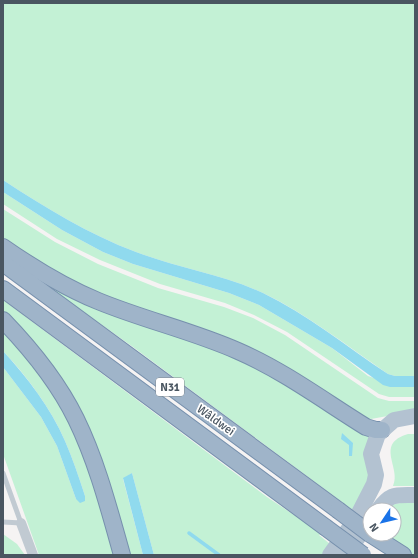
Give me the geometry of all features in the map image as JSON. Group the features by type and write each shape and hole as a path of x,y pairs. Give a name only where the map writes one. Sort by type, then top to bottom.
{"highway":[{"path":"3,247 53,279 98,301 213,341 262,362 301,384 366,427 382,430"},
{"name":"Wâldwei","path":"3,263 362,528"},
{"name":"Wâldwei","path":"3,289 363,555"},
{"path":"3,320 48,373 76,418 105,495 122,555"},
{"name":"N31","path":"380,542 395,555"},
{"path":"382,542 403,555"}],"main road":[{"path":"381,495 371,454 375,439 382,430 399,418 415,416"},
{"path":"381,495 386,476 381,461 383,443 390,434 399,428 415,425"},
{"path":"381,495 415,496"},
{"path":"330,555 362,521"},
{"path":"345,555 362,522"}],"street":[{"path":"21,523 33,555"}],"lane":[{"path":"3,473 21,523 3,522"}],"green space":[{"path":"3,3 415,3 415,376 395,376 388,374 311,320 279,301 247,286 152,258 118,245 68,220 3,180"},
{"path":"3,192 62,230 103,252 133,264 229,293 259,305 332,348 368,376 400,387 415,387 415,397 389,397 379,394 287,332 254,315 225,303 160,284 100,260 57,239 3,204"},
{"path":"3,209 55,242 98,264 158,288 224,307 253,318 285,335 378,398 389,401 415,401 415,411 365,419 341,406 100,297 3,242"},
{"path":"23,265 236,354 370,435 368,479 354,511 133,347 43,283"},
{"path":"3,300 267,497 321,533 319,535 330,544 323,555 154,555 132,473 123,479 143,555 128,555 101,463 3,316"},
{"path":"3,325 23,348 71,419 98,496 114,555 39,555 3,454 3,367 41,417 57,446 76,499 85,501 85,496 76,468 60,429 46,405 21,371 3,351"},
{"path":"408,434 415,434 415,486 393,486 395,479 391,450 393,444 398,438"},
{"path":"415,500 415,555 395,542 402,542 402,503"},
{"path":"3,534 17,544 25,555 3,555"}],"water":[{"path":"3,180 68,220 118,245 152,258 247,286 279,301 388,374 395,376 415,376 415,387 390,387 383,385 332,348 259,305 229,293 133,264 103,252 62,230 3,192"},
{"path":"3,351 21,371 53,417 71,455 85,496 85,501 80,503 76,499 57,446 41,417 3,367"},
{"path":"342,433 353,443 352,456 349,456 349,445 341,439"},
{"path":"132,473 154,555 143,555 123,478"}],"waterway":[{"path":"189,533 219,555"}]}
